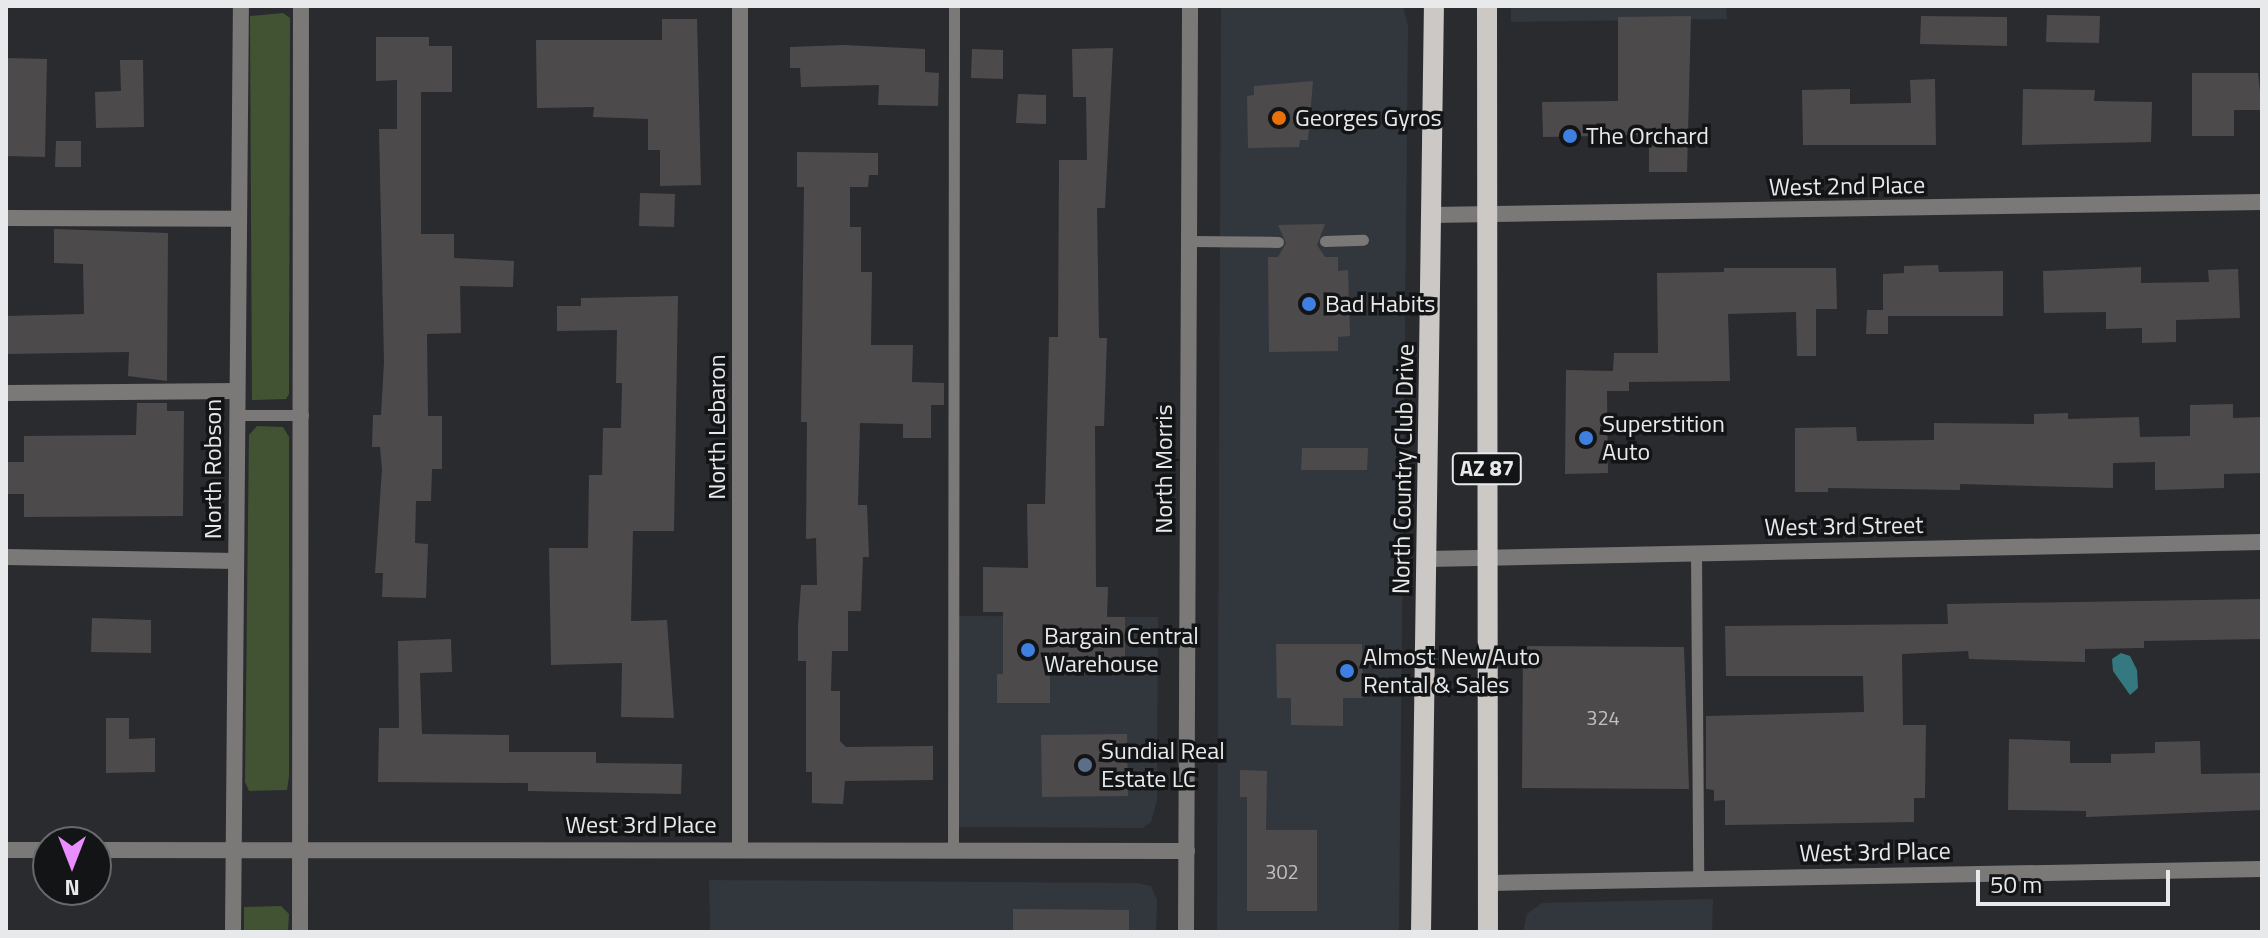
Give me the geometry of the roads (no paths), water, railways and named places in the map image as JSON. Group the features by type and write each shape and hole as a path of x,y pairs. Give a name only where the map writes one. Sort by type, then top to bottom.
{"main road":[{"name":"North Country Club Drive","path":"1421,932 1434,6"},
{"name":"AZ 87","path":"1487,6 1488,932"}],"street":[{"name":"North Robson","path":"233,932 241,6"},
{"path":"300,932 303,415 301,6"},
{"name":"North Lebaron","path":"740,6 740,848"},
{"name":"North Morris","path":"1186,932 1190,6"},
{"name":"West 2nd Place","path":"1432,215 2262,202"},
{"path":"6,218 239,219"},
{"path":"6,393 237,391"},
{"name":"West 3rd Street","path":"1428,559 2262,542"},
{"path":"6,557 236,561"},
{"name":"West 3rd Place","path":"112,850 740,848 1187,851"},
{"path":"6,850 32,850"},
{"name":"West 3rd Place","path":"1489,883 2262,869"}],"lane":[{"path":"953,849 954,6"},
{"path":"1325,241 1363,240"},
{"path":"1189,241 1278,242"},
{"path":"237,415 303,415"},
{"path":"1696,553 1698,879"}],"water":[{"path":"2121,653 2130,656 2137,670 2138,688 2130,695 2113,671 2112,659"}],"place":[{"name":"Georges Gyros","path":"1279,118"},
{"name":"The Orchard","path":"1570,136"},
{"name":"Bad Habits","path":"1309,304"},
{"name":"Superstition Auto","path":"1586,438"},
{"name":"Bargain Central Warehouse","path":"1028,650"},
{"name":"Almost New Auto Rental & Sales","path":"1347,671"},
{"name":"Sundial Real Estate LC","path":"1085,765"}]}
